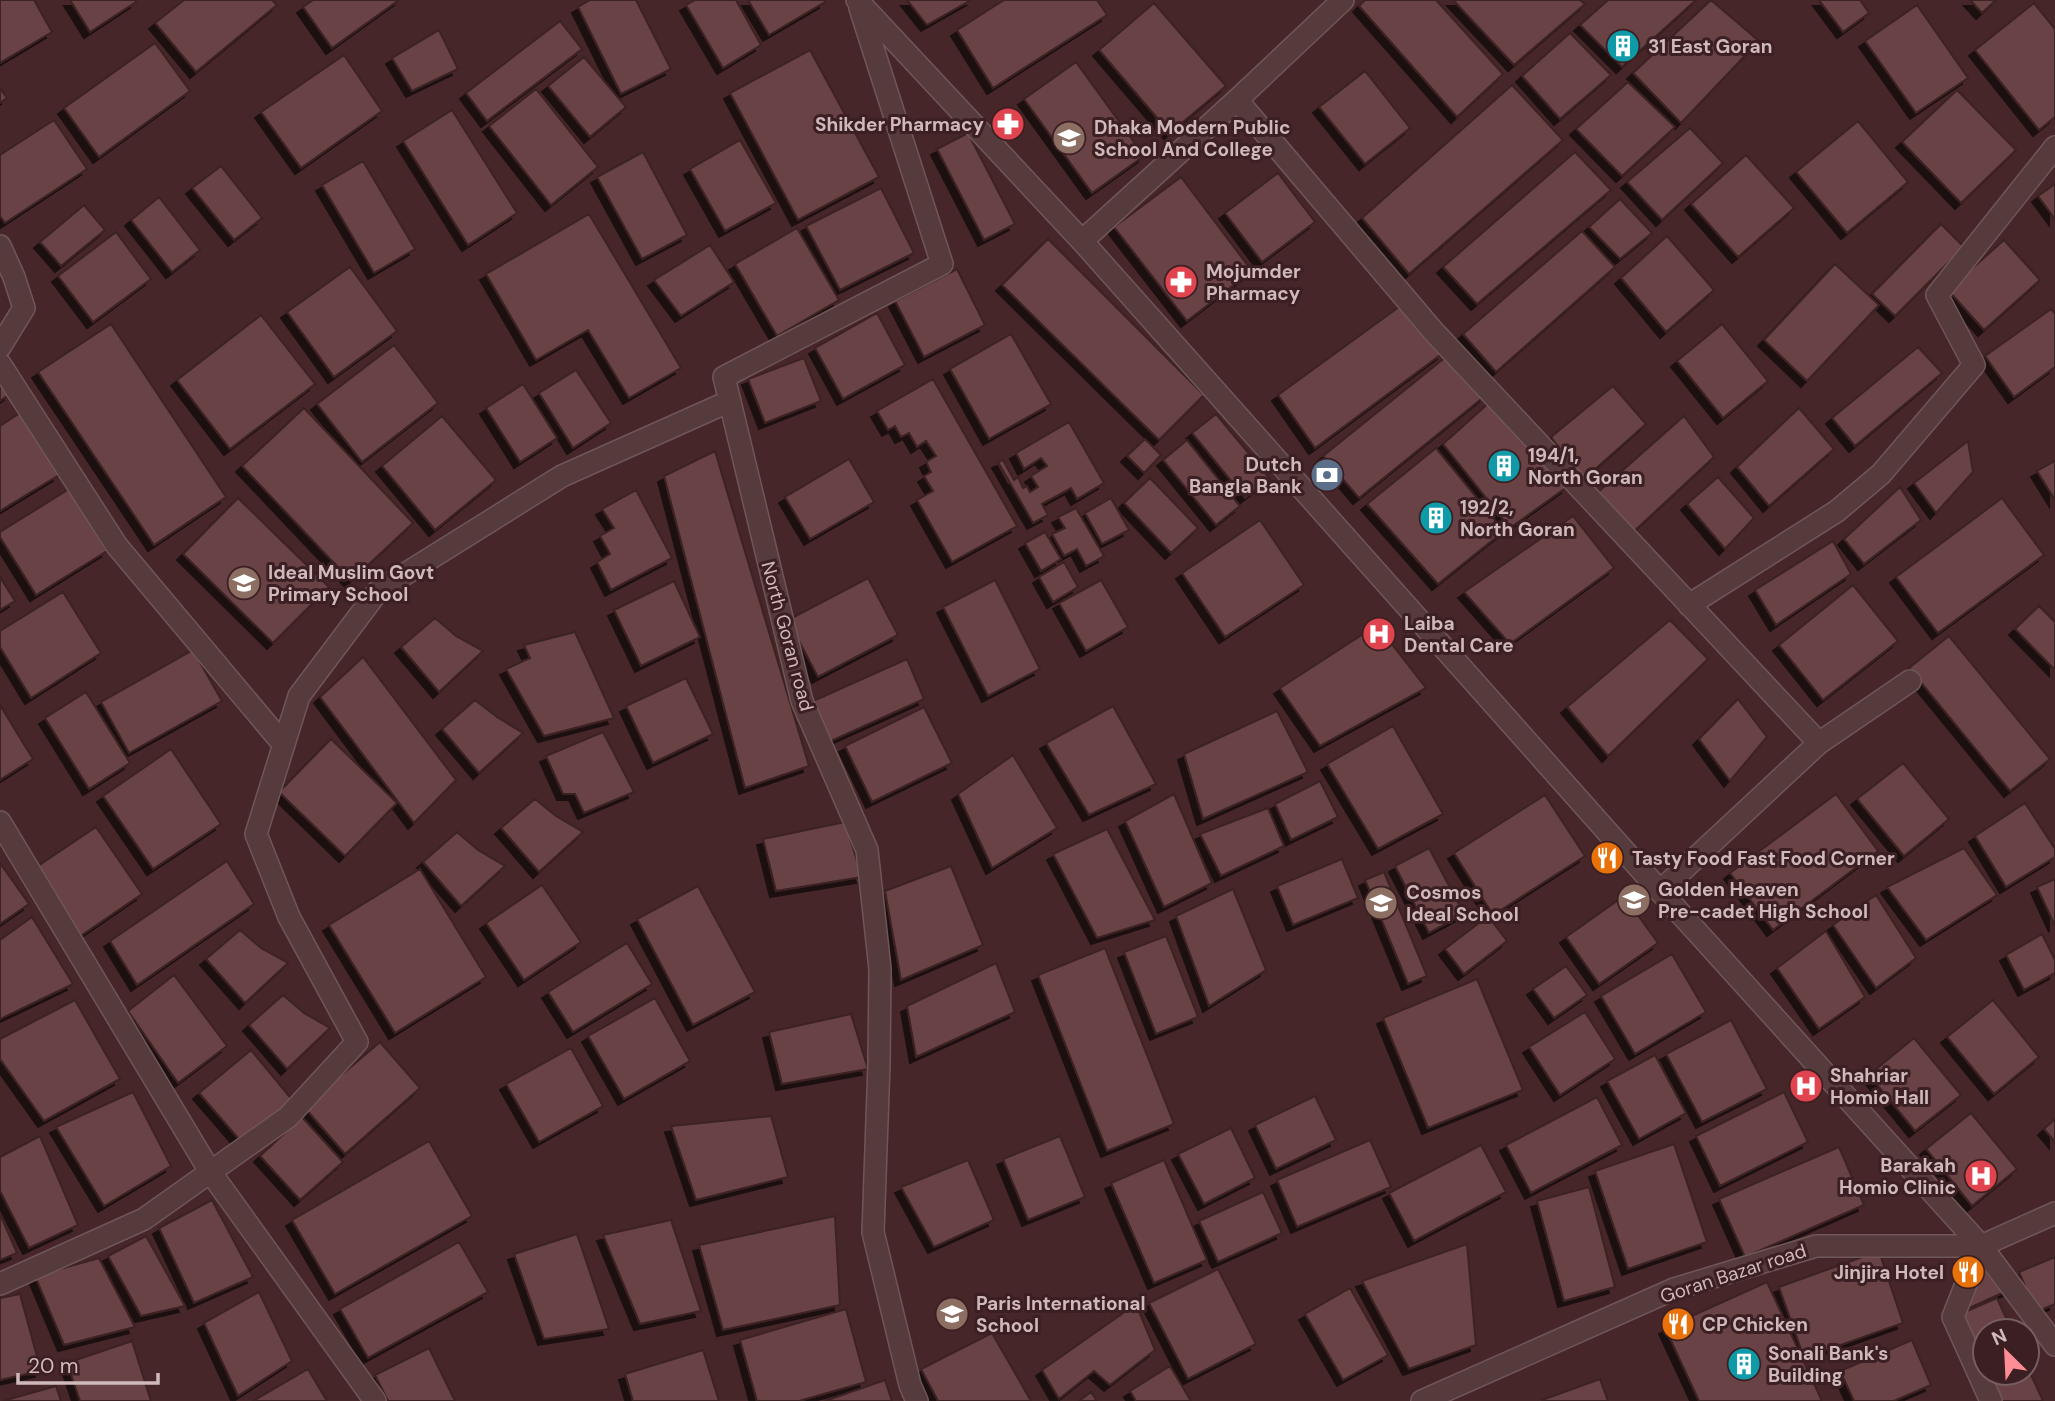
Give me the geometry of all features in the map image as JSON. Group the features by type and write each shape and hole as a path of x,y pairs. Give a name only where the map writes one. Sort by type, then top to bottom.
{"street":[{"path":"1082,241 1343,0"},
{"path":"857,1 1082,241 1660,891 1981,1246 2055,1345"},
{"name":"North Goran road","path":"857,1 942,264 724,377 802,701 867,850 880,969 873,1232 909,1385 917,1401"},
{"path":"1237,100 1434,332 1819,743"},
{"path":"1689,605 1837,510 1881,474 1974,365 1937,295 2055,147"},
{"path":"0,246 24,308 0,348"},
{"path":"0,364 117,546 284,744"},
{"path":"0,1284 144,1219 288,1117 357,1042 289,917 256,834 299,696 378,592 562,476 730,401"},
{"path":"1660,891 1819,743 1910,681"},
{"path":"0,822 211,1173 375,1401"},
{"path":"1991,1401 1953,1317 1981,1246 2055,1213"},
{"name":"Goran Bazar road","path":"1422,1401 1674,1289 1816,1246 1981,1246"}],"building":[{"path":"0,0 34,0 52,32 0,63"},
{"path":"70,0 135,0 136,2 90,32"},
{"path":"184,0 272,0 277,5 196,72 155,23"},
{"path":"313,0 399,0 332,48 303,7"},
{"path":"590,0 636,0 671,69 621,94 578,7"},
{"path":"695,0 736,0 761,45 723,68 686,5"},
{"path":"748,0 824,0 825,2 769,35"},
{"path":"907,0 971,0 927,25"},
{"path":"1004,0 1097,0 1107,15 993,88 957,30"},
{"path":"1365,0 1436,0 1503,74 1457,117 1359,6"},
{"path":"1453,0 1580,0 1585,4 1514,65"},
{"name":"31 East Goran","path":"1608,0 1696,0 1622,67 1580,25"},
{"path":"1711,0 1759,41 1681,123 1633,73"},
{"path":"1819,0 1860,0 1869,13 1843,32"},
{"path":"1970,0 1996,0 1982,13"},
{"path":"1154,3 1226,86 1170,133 1099,50"},
{"path":"2034,3 2055,29 2055,117 2039,130 1975,50"},
{"path":"1917,5 1968,78 1916,113 1865,41"},
{"path":"560,21 582,49 487,121 466,93"},
{"path":"439,30 458,69 412,91 392,58"},
{"name":"31 East Goran","path":"1570,33 1611,75 1560,119 1522,76"},
{"path":"155,43 190,91 99,157 64,108"},
{"path":"810,50 879,177 798,220 730,93"},
{"path":"344,55 382,111 301,168 261,112"},
{"path":"584,57 626,107 590,137 548,86"},
{"path":"1076,62 1144,156 1092,193 1024,99"},
{"path":"1365,71 1410,128 1365,164 1319,107"},
{"path":"1628,82 1675,127 1622,176 1576,129"},
{"path":"1512,85 1563,140 1409,274 1362,218"},
{"path":"0,88 7,98 0,103"},
{"path":"536,89 598,167 551,205 489,126"},
{"path":"1957,90 2016,150 1961,203 1902,142"},
{"path":"452,110 517,213 468,245 403,141"},
{"path":"54,120 87,169 5,223 0,216 0,155"},
{"path":"1858,121 1908,182 1847,233 1796,172"},
{"path":"1690,128 1723,163 1662,220 1627,182"},
{"path":"968,133 1015,224 984,240 937,149"},
{"path":"740,140 776,203 725,231 690,169"},
{"path":"643,152 687,235 642,259 597,177"},
{"path":"1575,152 1611,190 1477,304 1443,267"},
{"path":"1746,155 1794,208 1738,257 1691,204"},
{"path":"363,161 415,249 374,273 322,185"},
{"path":"221,166 262,218 234,240 192,188"},
{"path":"1278,173 1315,222 1262,262 1225,213"},
{"path":"1181,177 1252,271 1187,321 1114,227"},
{"path":"2055,184 2055,219 2038,196"},
{"path":"881,188 914,253 840,290 806,226"},
{"path":"159,197 200,250 172,272 131,220"},
{"path":"1620,199 1652,233 1620,259 1589,227"},
{"path":"84,205 105,230 61,266 40,242"},
{"path":"589,214 681,368 629,398 588,330 536,360 486,274"},
{"path":"1941,224 1964,247 1895,316 1872,294"},
{"path":"797,228 839,300 777,336 735,264"},
{"path":"1582,231 1615,267 1496,372 1463,334"},
{"path":"116,232 151,279 93,322 58,276"},
{"path":"1667,236 1714,290 1666,332 1621,278"},
{"path":"1048,239 1204,395 1159,440 1002,285"},
{"path":"2004,240 2040,280 1984,330 1948,290"},
{"path":"710,245 734,282 681,316 654,280"},
{"path":"1835,264 1879,305 1807,381 1764,340"},
{"path":"350,267 397,331 334,377 287,312"},
{"path":"957,269 985,325 924,357 895,301"},
{"path":"1403,304 1443,353 1315,448 1278,395"},
{"path":"2051,309 2055,314 2055,367 2014,397 1985,356"},
{"path":"877,313 905,365 843,399 815,348"},
{"path":"261,315 315,384 230,449 177,380"},
{"path":"111,324 226,497 154,545 38,372"},
{"path":"1722,324 1768,381 1723,418 1677,361"},
{"path":"1011,334 1051,404 989,439 950,369"},
{"path":"394,345 438,403 362,462 317,404"},
{"path":"1918,347 1942,373 1855,446 1832,418"},
{"path":"1447,356 1485,396 1359,498 1323,456"},
{"path":"804,358 821,401 765,423 748,379"},
{"path":"576,370 611,423 573,448 539,393"},
{"path":"0,378 10,394 0,401"},
{"path":"933,379 1017,526 952,562 917,500 933,491 924,476 931,472 926,462 936,456 926,441 917,447 909,433 901,437 895,426 888,430 877,411"},
{"path":"523,384 557,438 520,462 486,408"},
{"path":"1613,386 1646,424 1583,480 1551,437"},
{"name":"194/1, North Goran","path":"1491,401 1567,487 1510,528 1443,444"},
{"path":"304,408 413,523 351,581 242,466"},
{"path":"1799,408 1834,449 1769,506 1737,467"},
{"path":"20,413 59,475 0,511 0,426"},
{"path":"1216,414 1270,479 1245,498 1192,433"},
{"path":"442,416 496,480 435,530 382,466"},
{"path":"1684,416 1714,457 1630,535 1597,493"},
{"path":"1069,422 1104,483 1077,499 1071,488 1042,504 1048,515 1033,523 998,462 1003,460 1014,480 1018,477 1023,488 1027,486 1030,492 1038,487 1031,476 1047,466 1041,458 1024,469 1016,453"},
{"path":"1145,439 1161,455 1144,473 1127,456"},
{"path":"1187,440 1240,506 1216,525 1163,460"},
{"path":"1968,441 1973,472 1936,513 1914,483"},
{"name":"192/2, North Goran","path":"1436,448 1504,531 1438,584 1367,504"},
{"path":"715,451 809,766 745,788 664,476"},
{"path":"849,459 874,502 810,539 785,497"},
{"path":"2055,461 2055,500 2037,471"},
{"path":"1718,477 1754,518 1725,549 1687,504"},
{"path":"1150,478 1198,528 1171,553 1124,503"},
{"path":"1900,487 1921,520 1864,564 1844,539"},
{"path":"69,489 107,551 36,595 0,537 0,532"},
{"path":"636,490 672,558 611,590 597,562 610,554 600,536 614,528 602,509"},
{"path":"238,498 329,587 273,643 183,554"},
{"path":"1111,498 1129,530 1102,544 1085,513"},
{"path":"2002,498 2044,555 1938,633 1896,577"},
{"path":"1076,508 1104,556 1086,566 1077,549 1064,556 1052,534 1065,528 1058,517"},
{"path":"1573,516 1614,568 1510,644 1464,592"},
{"path":"1260,520 1304,585 1225,637 1182,573"},
{"path":"1045,532 1061,559 1041,571 1025,543"},
{"path":"1833,541 1851,574 1776,625 1755,590"},
{"path":"1064,562 1078,587 1053,602 1039,577"},
{"path":"0,577 15,601 0,610"},
{"path":"868,578 898,635 818,677 788,620"},
{"path":"995,580 1040,669 988,696 943,607"},
{"path":"1101,580 1128,627 1086,651 1059,603"},
{"path":"674,581 700,637 641,666 614,610"},
{"path":"1853,585 1898,641 1823,700 1779,645"},
{"path":"63,592 101,653 31,698 0,647 0,631"},
{"path":"2039,606 2055,622 2055,670 2015,629"},
{"path":"435,618 456,636 483,651 439,692 401,647"},
{"path":"1670,620 1708,659 1608,756 1567,707"},
{"path":"1377,625 1426,688 1320,746 1280,688"},
{"path":"575,632 614,718 544,736 506,669 530,658 524,645"},
{"path":"1949,636 2050,759 2010,791 1909,668"},
{"path":"193,650 222,701 129,753 101,702"},
{"path":"363,657 456,780 414,823 320,697"},
{"path":"907,659 924,699 831,741 813,701"},
{"path":"686,678 713,734 653,763 626,706"},
{"path":"86,692 130,763 89,789 45,718"},
{"path":"1738,699 1767,737 1730,781 1699,739"},
{"path":"475,700 523,733 479,773 442,729"},
{"path":"0,705 33,759 0,780"},
{"path":"1113,706 1156,784 1089,815 1046,743"},
{"path":"924,707 952,763 872,802 845,746"},
{"path":"1277,711 1308,772 1203,819 1184,754"},
{"path":"1393,726 1443,814 1378,849 1327,764"},
{"path":"603,732 634,792 584,813 575,794 563,794 546,756"},
{"path":"331,739 397,803 345,856 279,792"},
{"path":"171,749 221,824 153,869 103,796"},
{"path":"1013,755 1057,828 992,868 958,794"},
{"path":"1903,763 1949,819 1904,856 1857,799"},
{"path":"1320,781 1338,817 1291,840 1275,804"},
{"path":"1174,794 1212,883 1164,907 1125,821"},
{"path":"1836,794 1878,851 1773,930 1730,873"},
{"path":"1545,795 1585,856 1493,915 1454,853"},
{"path":"535,799 556,816 583,832 539,872 501,828"},
{"path":"2025,803 2055,849 2055,857 2006,887 1975,836"},
{"path":"1268,808 1284,846 1221,876 1200,834"},
{"path":"845,822 862,877 776,891 763,839"},
{"path":"96,827 142,894 79,937 32,870"},
{"path":"1107,829 1155,920 1097,938 1053,854"},
{"path":"457,832 478,850 505,866 461,906 423,862"},
{"path":"1429,848 1464,914 1429,933 1395,866"},
{"path":"1964,848 1997,895 1926,940 1887,887"},
{"path":"1342,859 1358,898 1293,925 1277,886"},
{"path":"227,861 254,904 137,985 110,941"},
{"path":"0,863 29,904 0,924"},
{"path":"951,866 983,945 901,980 885,891"},
{"path":"420,869 486,977 395,1033 329,925"},
{"path":"1384,872 1427,976 1408,984 1365,880"},
{"path":"2055,879 2055,926 2037,887"},
{"path":"542,885 581,942 524,980 486,923"},
{"path":"698,886 755,992 693,1025 637,919"},
{"path":"1233,889 1266,970 1209,1006 1176,916"},
{"path":"1876,895 1916,958 1876,988 1833,925"},
{"path":"1624,896 1658,943 1599,984 1566,937"},
{"path":"1488,916 1507,941 1464,974 1445,949"},
{"path":"32,917 73,984 0,1019 0,940"},
{"path":"240,930 261,948 288,963 245,1003 206,959"},
{"path":"1826,931 1865,997 1819,1029 1777,968"},
{"path":"2042,934 2055,960 2055,973 2024,990 2006,955"},
{"path":"1166,936 1198,1017 1156,1034 1124,952"},
{"path":"627,943 652,984 573,1032 548,992"},
{"path":"1105,948 1174,1124 1107,1151 1038,975"},
{"path":"1672,954 1706,1012 1635,1054 1601,996"},
{"path":"996,963 1015,1012 916,1057 907,1006"},
{"path":"1566,966 1587,995 1554,1018 1533,989"},
{"path":"174,975 227,1046 178,1083 128,1011"},
{"path":"1477,979 1523,1090 1428,1128 1383,1018"},
{"path":"283,995 304,1013 330,1028 287,1069 249,1025"},
{"path":"655,998 690,1061 624,1099 588,1036"},
{"path":"75,1000 120,1079 44,1121 0,1059 0,1039"},
{"path":"1993,1000 2039,1057 1994,1094 1947,1037"},
{"path":"1585,1012 1615,1059 1560,1095 1529,1047"},
{"path":"851,1014 868,1069 782,1084 769,1032"},
{"path":"1731,1020 1767,1089 1702,1122 1666,1054"},
{"path":"1914,1038 1961,1095 1915,1131 1869,1075"},
{"path":"380,1042 420,1088 345,1154 304,1107"},
{"path":"571,1048 603,1106 539,1142 506,1084"},
{"path":"251,1050 294,1102 244,1145 199,1093"},
{"path":"1655,1055 1686,1113 1639,1139 1607,1081"},
{"path":"133,1092 171,1166 104,1206 56,1127"},
{"path":"1784,1092 1808,1142 1720,1186 1696,1136"},
{"path":"1315,1096 1336,1140 1276,1169 1255,1125"},
{"path":"1597,1097 1622,1145 1531,1193 1506,1145"},
{"path":"1971,1113 2017,1169 1972,1206 1926,1149"},
{"path":"771,1116 788,1177 696,1200 671,1126"},
{"path":"302,1117 343,1162 300,1200 260,1156"},
{"path":"2055,1119 2055,1142 2044,1129"},
{"path":"1231,1128 1255,1178 1204,1204 1178,1154"},
{"path":"40,1136 78,1225 29,1248 0,1191 0,1157"},
{"path":"1060,1136 1085,1197 1028,1220 1003,1159"},
{"path":"1370,1140 1391,1187 1297,1227 1277,1180"},
{"path":"429,1141 472,1216 335,1294 292,1220"},
{"path":"1674,1144 1707,1242 1628,1269 1595,1171"},
{"path":"1481,1145 1506,1192 1414,1241 1389,1193"},
{"path":"1839,1147 1864,1205 1745,1257 1719,1199"},
{"path":"968,1160 994,1220 934,1247 901,1187"},
{"path":"1164,1160 1207,1260 1154,1283 1111,1183"},
{"path":"1589,1187 1615,1287 1564,1301 1537,1201"},
{"path":"1263,1192 1282,1233 1218,1262 1199,1221"},
{"path":"212,1200 253,1277 194,1303 159,1228"},
{"path":"0,1214 17,1253 0,1260"},
{"path":"835,1216 840,1305 723,1330 699,1245"},
{"path":"671,1220 701,1311 640,1324 603,1235"},
{"path":"577,1234 609,1329 544,1339 514,1254"},
{"path":"146,1236 185,1306 141,1316 108,1256"},
{"path":"459,1242 488,1292 368,1358 340,1309"},
{"path":"1467,1244 1476,1345 1409,1369 1362,1281"},
{"path":"1879,1251 1903,1323 1804,1358 1779,1287"},
{"path":"1981,1253 2009,1290 1956,1314"},
{"path":"2055,1257 2055,1304 2036,1312 2019,1272"},
{"path":"99,1258 135,1327 64,1345 35,1276"},
{"path":"1218,1269 1256,1344 1188,1379 1149,1303"},
{"name":"Sonali Bank's Building","path":"1767,1282 1822,1401 1699,1401 1665,1328"},
{"path":"1350,1288 1388,1355 1343,1380 1305,1314"},
{"path":"259,1292 292,1361 238,1396 204,1323"},
{"path":"20,1294 41,1371 0,1380 0,1298"},
{"path":"1997,1298 2006,1317 1971,1317 1971,1358 1953,1317"},
{"path":"1136,1304 1155,1350 1110,1385 1094,1371 1059,1399 1042,1370"},
{"path":"846,1309 866,1382 799,1401 757,1401 740,1340"},
{"path":"992,1333 1031,1401 938,1401 921,1369"},
{"path":"1912,1340 1931,1385 1894,1401 1854,1401 1840,1371"},
{"path":"132,1341 151,1401 80,1401 67,1363"},
{"path":"429,1348 455,1401 388,1401 375,1375"},
{"path":"703,1350 719,1401 633,1401 625,1374"},
{"path":"1170,1366 1191,1401 1136,1401 1130,1391"},
{"path":"308,1369 327,1401 253,1401"},
{"path":"1600,1379 1608,1401 1542,1401 1542,1400"},
{"path":"885,1380 892,1401 825,1401"},
{"path":"56,1386 61,1401 3,1401"},
{"path":"1984,1387 2037,1387 2043,1401 1990,1401"},
{"path":"1091,1392 1097,1401 1079,1401"}],"place":[{"name":"31 East Goran","path":"1623,46"},
{"name":"Shikder Pharmacy","path":"1008,124"},
{"name":"Dhaka Modern Public School And College","path":"1069,138"},
{"name":"Mojumder Pharmacy","path":"1181,282"},
{"name":"194/1, North Goran","path":"1504,466"},
{"name":"Dutch Bangla Bank","path":"1327,475"},
{"name":"192/2, North Goran","path":"1436,518"},
{"name":"Ideal Muslim Govt Primary School","path":"244,583"},
{"name":"Laiba Dental Care","path":"1379,634"},
{"name":"Tasty Food Fast Food Corner","path":"1607,858"},
{"name":"Golden Heaven Pre-cadet High School","path":"1634,900"},
{"name":"Cosmos Ideal School","path":"1381,903"},
{"name":"Shahriar Homio Hall","path":"1806,1086"},
{"name":"Barakah Homio Clinic","path":"1981,1176"},
{"name":"Jinjira Hotel","path":"1968,1272"},
{"name":"Paris International School","path":"952,1314"},
{"name":"CP Chicken","path":"1678,1324"},
{"name":"Sonali Bank's Building","path":"1744,1364"}]}
